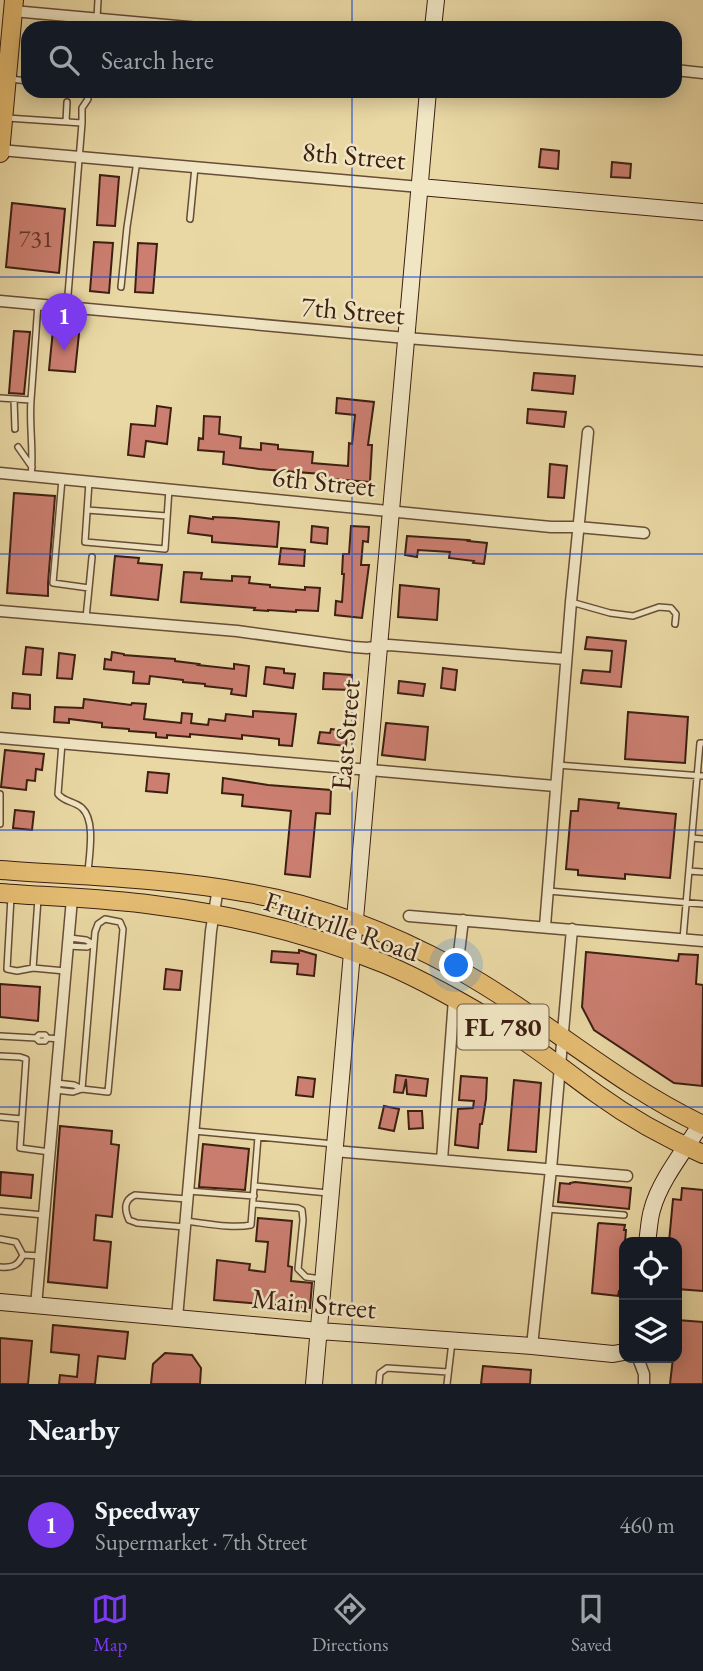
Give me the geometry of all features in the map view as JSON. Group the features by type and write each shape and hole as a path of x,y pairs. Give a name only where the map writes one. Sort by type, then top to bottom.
{"main road":[{"path":"0,151 13,6"},
{"name":"Fruitville Road","path":"0,870 218,888 297,904 354,923 390,936 457,969 503,996 634,1087 702,1123"},
{"name":"Fruitville Road","path":"5,894 150,904 214,914 291,932 385,964 422,981 498,1024 629,1115 695,1150"}],"street":[{"path":"434,21 436,0"},
{"path":"13,6 128,21"},
{"path":"682,71 703,73"},
{"name":"East Street","path":"314,1384 427,98"},
{"name":"8th Street","path":"0,151 703,212"},
{"name":"7th Street","path":"0,301 406,338 703,361"},
{"path":"545,926 570,602 588,432"},
{"name":"6th Street","path":"0,473 32,471 62,479 89,482 551,527 644,533"},
{"path":"0,611 237,631 354,648 389,645 566,659"},
{"path":"0,738 555,786"},
{"path":"177,1318 211,931 218,888"},
{"path":"36,1306 72,899"},
{"path":"409,916 703,941"},
{"path":"457,969 463,920"},
{"path":"532,1346 572,929"},
{"path":"442,1160 454,999"},
{"path":"648,1237 654,1202 668,1177 695,1150 702,1123"},
{"path":"335,1148 627,1176"},
{"name":"Main Street","path":"0,1302 319,1331 619,1353"},
{"path":"640,1363 644,1374 643,1384"}],"lane":[{"path":"97,18 98,0"},
{"path":"7,79 21,80"},
{"path":"67,307 82,108 88,98"},
{"path":"66,122 67,102"},
{"path":"3,118 82,123"},
{"path":"121,287 137,162"},
{"path":"190,219 195,167"},
{"path":"32,471 31,400 38,304"},
{"path":"0,398 31,400"},
{"path":"14,399 15,429"},
{"path":"18,447 32,471"},
{"path":"62,479 53,583 89,588"},
{"path":"89,482 85,542 164,549 169,489"},
{"path":"87,510 167,516"},
{"path":"86,618 92,557"},
{"path":"570,602 633,616 659,607 671,608 676,614 676,624"},
{"path":"62,743 58,794 61,799 80,806 87,814 90,825 88,876"},
{"path":"683,939 703,743"},
{"path":"557,765 700,776"},
{"path":"0,794 0,824"},
{"path":"695,804 703,805"},
{"path":"692,838 703,839"},
{"path":"689,871 703,873"},
{"path":"548,891 703,904"},
{"path":"5,894 9,970 33,968 65,972"},
{"path":"33,968 38,896"},
{"path":"56,1087 73,1092 82,1089 108,1092 123,929 120,922 105,919 98,924 93,944 82,1089"},
{"path":"69,942 87,947 93,944"},
{"path":"0,1036 36,1038 45,1035 47,1038 60,1039"},
{"path":"0,1056 20,1056 26,1059 20,1148 50,1152"},
{"path":"0,1117 22,1119"},
{"path":"194,1131 335,1148"},
{"path":"254,1196 135,1195 129,1198 125,1205 129,1220 137,1223 248,1226 251,1224 253,1204 254,1196 255,1186 258,1137"},
{"path":"255,1186 330,1193"},
{"path":"253,1204 302,1210 298,1269 306,1278 323,1280"},
{"path":"547,1209 624,1215"},
{"path":"0,1212 44,1215"},
{"path":"0,1239 16,1242 23,1255"},
{"path":"23,1255 41,1256"},
{"path":"0,1267 14,1266 23,1255"},
{"path":"447,1384 452,1340"},
{"path":"379,1384 380,1373 387,1368 448,1372"}],"building":[{"path":"541,149 559,151 558,169 539,167"},
{"path":"612,162 631,164 630,178 611,177"},
{"path":"100,175 119,177 115,226 97,225"},
{"path":"12,203 65,209 59,273 6,267"},
{"path":"94,242 113,243 109,293 90,291"},
{"path":"138,243 157,244 153,293 135,292"},
{"path":"66,323 80,324 75,372 49,370 53,330 66,332"},
{"path":"14,331 30,332 24,394 9,393"},
{"path":"534,373 575,376 573,394 532,390"},
{"path":"337,398 374,402 368,445 372,445 370,482 320,478 321,474 223,464 224,452 198,450 199,438 203,439 204,416 220,417 219,434 241,437 240,448 261,450 261,443 278,445 278,449 313,452 312,463 348,466 349,443 352,444 355,415 336,413"},
{"path":"157,406 171,408 167,444 146,441 144,457 128,455 131,424 155,426"},
{"path":"528,409 566,412 564,427 527,423"},
{"path":"550,464 567,466 564,498 548,497"},
{"path":"14,493 55,496 48,596 7,593"},
{"path":"190,516 279,522 277,547 212,542 212,536 188,533"},
{"path":"312,526 328,528 327,544 311,542"},
{"path":"351,526 369,527 368,542 363,541 361,565 369,565 362,618 335,615 336,601 342,602 343,554 349,554"},
{"path":"407,536 487,543 484,564 449,558 450,552 418,550 417,557 405,555"},
{"path":"281,548 305,550 304,566 279,564"},
{"path":"115,556 139,558 138,563 162,565 158,600 111,595"},
{"path":"184,572 202,573 201,579 232,581 232,576 250,577 249,583 270,587 305,590 305,587 320,588 318,611 268,611 181,602"},
{"path":"400,585 439,589 437,620 398,617"},
{"path":"587,637 626,641 621,687 581,683 583,670 610,672 612,651 585,649"},
{"path":"26,647 43,649 41,675 23,674"},
{"path":"112,652 234,669 234,664 249,666 246,696 231,694 232,689 150,676 149,684 133,683 134,672 104,669 105,659 111,660"},
{"path":"59,653 75,655 72,679 57,678"},
{"path":"266,667 284,669 284,673 295,674 293,688 264,684"},
{"path":"443,668 457,670 455,690 441,688"},
{"path":"324,673 352,675 351,690 323,689"},
{"path":"399,681 425,684 423,696 398,693"},
{"path":"13,693 30,695 30,709 12,708"},
{"path":"84,699 131,705 146,704 144,719 181,723 182,713 192,714 191,723 208,725 209,719 225,721 226,714 253,717 253,711 296,714 292,746 279,745 279,739 242,735 242,739 190,734 190,737 167,735 167,738 156,737 156,733 102,727 102,723 69,719 69,723 54,722 55,707 83,708"},
{"path":"628,712 688,717 685,763 625,759"},
{"path":"386,723 428,727 425,760 382,755"},
{"path":"331,729 339,730 338,734 347,735 346,746 318,743 320,732 330,733"},
{"path":"5,750 44,754 42,770 36,769 35,781 27,780 26,790 1,787"},
{"path":"148,772 169,774 167,793 146,791"},
{"path":"223,778 331,790 330,814 316,813 310,877 285,874 291,811 242,806 243,795 222,793"},
{"path":"579,799 619,803 618,808 676,814 670,878 625,874 625,879 578,875 578,870 566,869 571,811 578,811"},
{"path":"15,810 34,812 32,830 13,828"},
{"path":"299,950 316,955 314,976 297,974 298,964 271,962 272,951 299,953"},
{"path":"586,952 678,961 679,954 698,955 696,984 703,985 702,1086 674,1083 594,1030 582,1007"},
{"path":"166,969 182,971 180,990 164,989"},
{"path":"0,984 40,987 38,1021 0,1017"},
{"path":"396,1075 428,1079 426,1096 407,1094 406,1079 403,1093 394,1092"},
{"path":"461,1076 487,1078 478,1148 455,1145 458,1109 473,1108 474,1101 459,1100"},
{"path":"298,1077 315,1079 313,1097 296,1095"},
{"path":"514,1080 541,1083 536,1152 508,1150"},
{"path":"384,1106 399,1109 394,1131 379,1128"},
{"path":"408,1111 422,1111 423,1128 409,1129"},
{"path":"60,1126 112,1131 111,1144 119,1145 112,1217 96,1215 94,1240 111,1242 107,1288 48,1282"},
{"path":"203,1144 249,1149 245,1190 199,1187"},
{"path":"1,1172 33,1175 31,1198 0,1195"},
{"path":"560,1183 631,1188 629,1209 558,1202"},
{"path":"682,1188 703,1190 703,1291 682,1289 682,1237 669,1237 673,1199 681,1200"},
{"path":"258,1218 292,1221 288,1266 292,1267 291,1281 312,1283 310,1308 214,1300 217,1260 250,1264 249,1270 265,1272 268,1242 256,1241"},
{"path":"598,1224 625,1225 625,1237 619,1237 618,1296 592,1293"},
{"path":"682,1320 703,1322 703,1384 670,1384 672,1363 682,1363"},
{"path":"53,1325 128,1332 125,1359 98,1356 95,1384 59,1384 60,1375 77,1377 79,1355 51,1352"},
{"path":"0,1338 32,1341 28,1384 0,1384"},
{"path":"165,1353 192,1355 201,1368 200,1384 151,1384 153,1364"},
{"path":"483,1366 531,1370 530,1384 481,1384"}],"place":[{"name":"Speedway","path":"64,351"}]}
